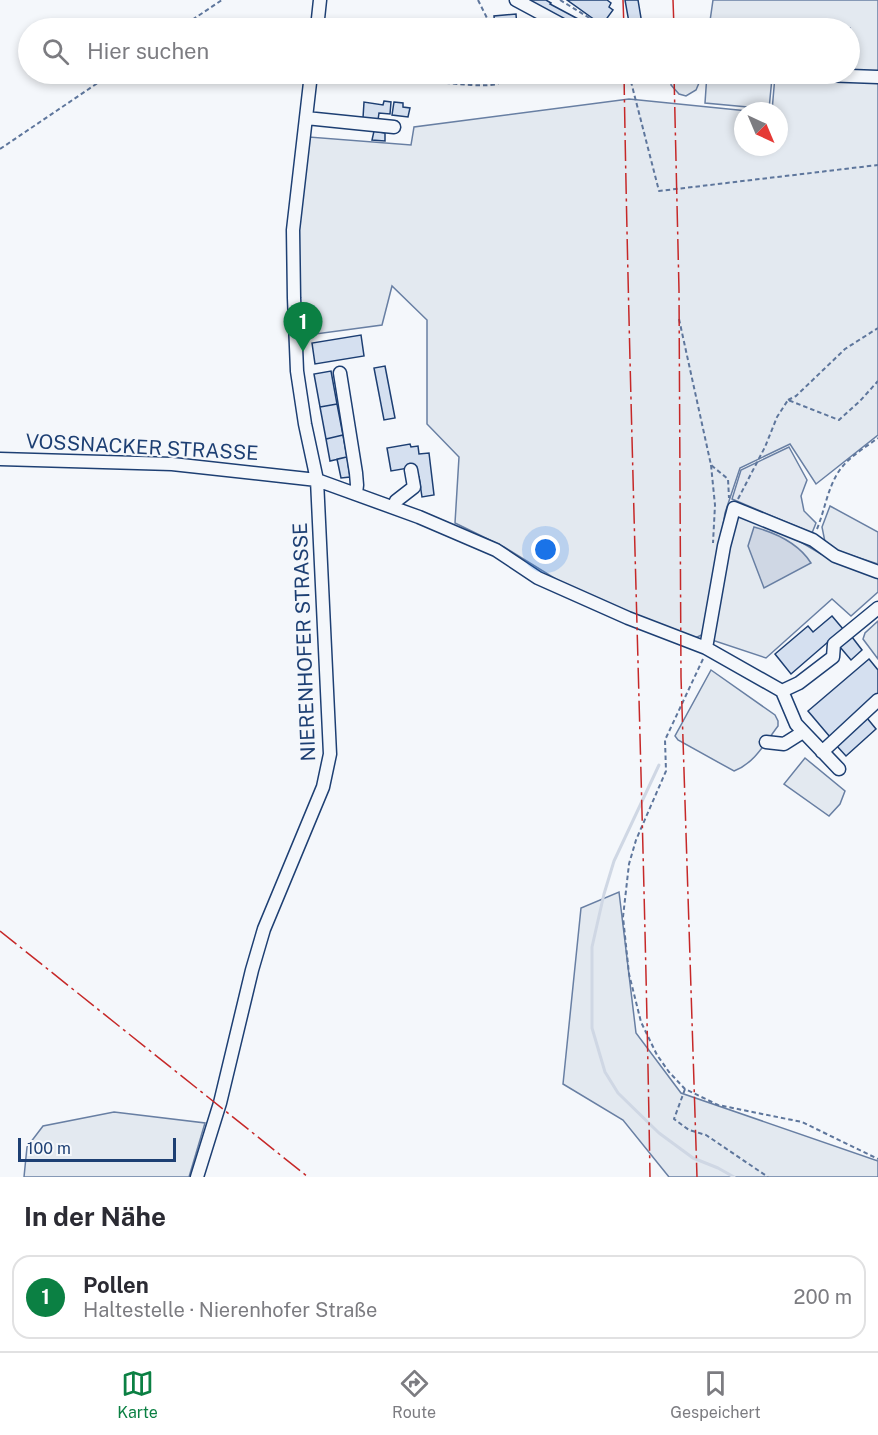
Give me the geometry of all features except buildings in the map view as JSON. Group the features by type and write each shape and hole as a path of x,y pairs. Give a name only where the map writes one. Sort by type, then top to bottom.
{"street":[{"path":"318,18 320,0"},
{"path":"516,0 549,18"},
{"path":"860,76 878,77"},
{"name":"NIERENHOFER STRASSE","path":"196,1177 220,1103 264,929 309,824 327,771 330,754 317,480 299,381 294,298 293,230 310,84"},
{"path":"306,117 394,127"},
{"path":"340,374 356,474 356,493"},
{"name":"VOSSNACKER STRASSE","path":"0,459 172,464 317,480"},
{"path":"394,507 396,501 414,487 411,470"},
{"path":"317,480 394,507 496,550 538,578 628,618 704,648 782,691 796,724 840,769"},
{"path":"704,648 724,546 734,508 813,540 835,556 878,572"},
{"path":"782,691 799,683 833,657 834,644 878,608"},
{"path":"822,752 878,700"},
{"path":"766,742 784,744 804,732"}],"path":[{"path":"195,18 222,0"},
{"path":"478,0 487,18"},
{"path":"560,0 590,18"},
{"path":"0,149 96,84"},
{"path":"632,84 659,191 878,165"},
{"path":"679,319 711,465 715,505 713,543"},
{"path":"734,508 765,447 777,417 788,400 845,349 878,328"},
{"path":"788,400 839,420 878,381"},
{"path":"813,540 839,470 878,438"},
{"path":"711,465 728,479 729,497 734,508"},
{"path":"704,648 703,659 665,740 666,771 636,840 629,864 622,917 629,974 641,1022 657,1055 685,1089 718,1104 802,1122 878,1159"},
{"path":"685,1089 674,1119 688,1130 706,1135 768,1177"}],"shaded area":[{"path":"713,0 878,0 878,435 816,484 790,444 740,468 725,513 706,633 693,639 580,594 504,547 455,523 459,457 427,424 427,320 392,286 382,325 301,336 298,231 309,137 411,145 414,127 629,99 734,110 734,156 788,156 788,102 773,102 774,84 860,84 860,18 710,18"},
{"path":"699,84 696,90 686,96 679,94 671,85"},
{"path":"706,84 771,84 770,102 734,102 734,106 705,103"},
{"path":"789,447 807,480 801,496 804,511 816,523 812,533 732,499 741,470"},
{"path":"830,506 878,532 878,564 826,547 822,527"},
{"path":"737,512 774,526 821,554 878,576 878,592 851,616 832,599 766,658 712,640 723,573"},
{"path":"754,527 786,540 800,550 811,563 764,588 748,546"},
{"path":"878,621 878,659 863,639 865,633"},
{"path":"711,670 775,715 778,721 778,726 759,752 748,763 734,771 678,740 675,736"},
{"path":"805,758 845,791 840,804 829,816 784,784"},
{"path":"619,892 636,1033 681,1093 878,1161 878,1177 669,1177 623,1120 563,1084 581,908"},
{"path":"114,1112 205,1123 189,1177 24,1177 27,1147 43,1126"}],"waterway":[{"path":"659,765 614,861 604,894 592,947 592,1028 605,1072 618,1093 659,1133 693,1158 734,1177"}],"power":[{"path":"623,0 624,18"},
{"path":"673,0 674,18"},
{"path":"624,84 650,1177"},
{"path":"674,84 679,290 681,677 697,1177"},
{"path":"0,931 308,1177"}],"place":[{"name":"Pollen","path":"303,352"}]}
